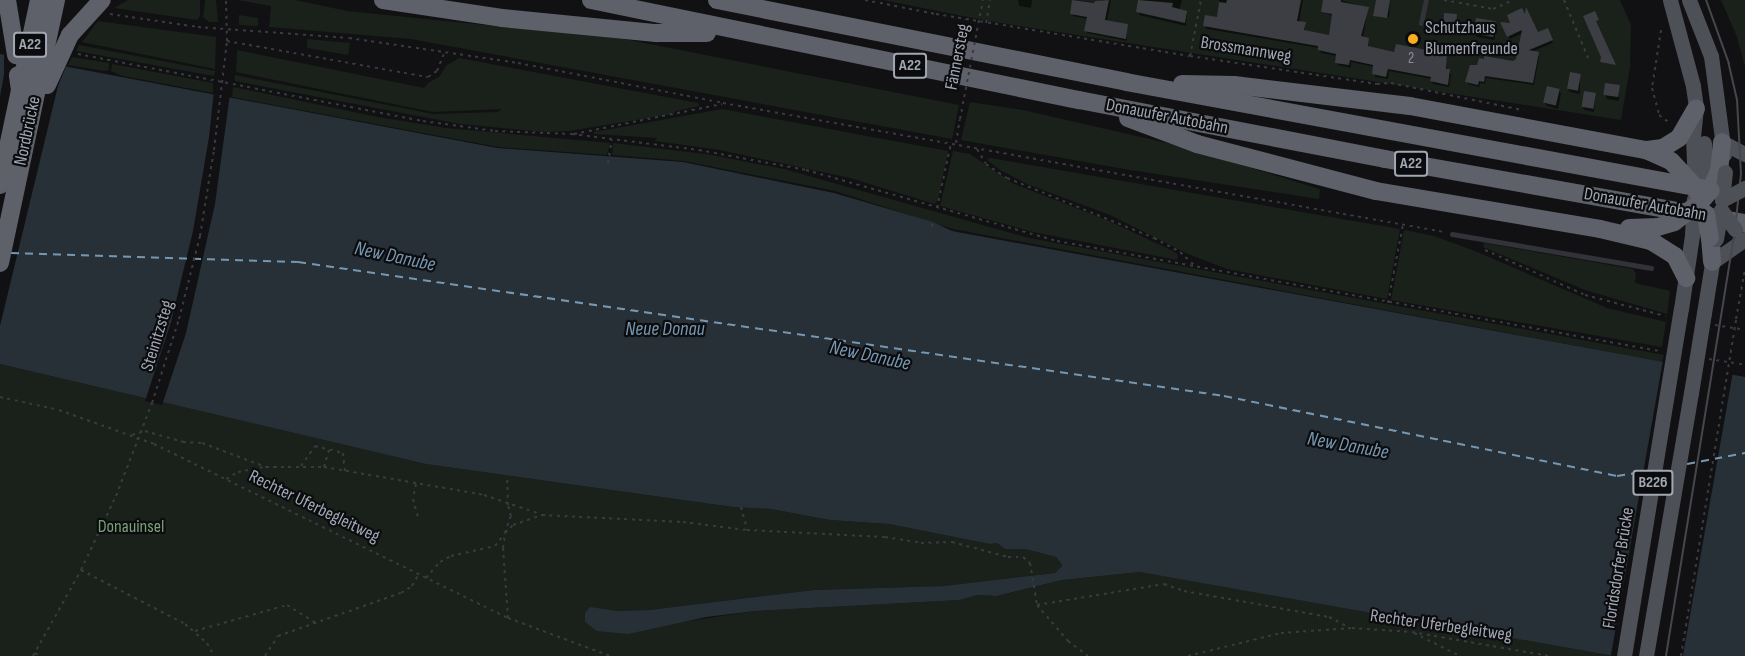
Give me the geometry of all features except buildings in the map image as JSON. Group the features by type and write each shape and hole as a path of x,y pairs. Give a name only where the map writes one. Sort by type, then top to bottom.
{"highway":[{"path":"7,0 20,90"},
{"name":"Nordbrücke","path":"0,185 39,0"},
{"name":"Nordbrücke","path":"0,263 56,0"},
{"path":"383,0 502,18 656,33 742,32"},
{"name":"Donauufer Autobahn","path":"591,0 1079,100 1385,159 1745,223"},
{"name":"Donauufer Autobahn","path":"717,0 1126,82 1745,196"},
{"path":"28,131 69,35 101,6"},
{"path":"1126,82 1234,85 1410,106 1646,150 1704,169"},
{"path":"1079,100 1197,144 1290,170 1444,204 1600,229 1661,245 1674,256 1686,278"},
{"path":"1646,150 1663,148 1674,143 1684,134 1696,108"},
{"path":"1712,262 1701,239 1708,201 1704,169 1722,142"},
{"path":"1704,169 1708,201"},
{"path":"1600,229 1651,228 1674,222 1708,201"}],"main road":[{"path":"1670,0 1689,62 1696,108 1704,135 1704,169"},
{"path":"1689,0 1711,56 1722,142 1745,154"},
{"path":"1712,262 1743,240 1708,201 1745,188"},
{"name":"B226","path":"1686,278 1701,239"},
{"name":"B226","path":"1646,656 1707,319 1712,262"},
{"name":"Floridsdorfer Brücke","path":"1624,656 1686,278"}],"lane":[{"path":"1421,23 1425,0"},
{"path":"1452,234 1651,268"}],"path":[{"name":"Steinitzsteg","path":"34,654 81,570 117,496 152,403 179,319 200,236 214,150 227,41 226,0"},
{"name":"Brossmannweg","path":"865,0 986,23 1190,56 1377,84 1391,83 1528,111"},
{"name":"Fännersteg","path":"956,144 983,0"},
{"path":"986,23 990,0"},
{"path":"1190,56 1201,0"},
{"path":"1444,0 1493,9 1513,0"},
{"path":"1564,0 1588,58"},
{"path":"101,6 198,27 350,38 518,63 723,104 1452,234"},
{"path":"1661,30 1652,88 1659,114 1676,128"},
{"path":"227,41 428,77 437,71 444,53"},
{"path":"69,52 423,121 505,131 572,134 699,150 806,170 937,209 1057,241 1662,351"},
{"path":"572,134 723,104"},
{"path":"609,163 612,139"},
{"path":"937,209 951,143"},
{"path":"976,148 986,164 1007,178 1154,238 1180,252 1195,267"},
{"path":"932,227 933,222"},
{"path":"1388,303 1403,224"},
{"path":"1478,246 1585,295 1665,316"},
{"path":"1682,656 1745,269"},
{"path":"1707,319 1745,330"},
{"path":"1698,357 1745,365"},
{"name":"Rechter Uferbegleitweg","path":"0,397 59,410 130,436 226,479 508,618 610,656"},
{"path":"130,436 145,431 183,442 202,443 266,467"},
{"path":"301,466 315,446 343,453 345,472"},
{"path":"324,467 329,450"},
{"path":"226,479 238,472 266,467 324,467 484,495 543,515 683,522 733,529 885,537 921,543 952,542 1008,556 1023,557 1030,563 1037,605 1068,641 1088,656"},
{"path":"507,475 508,505 511,516 503,548 508,618"},
{"path":"416,484 413,499 418,518"},
{"path":"741,507 747,530"},
{"path":"426,578 440,562 451,556 495,546 513,525 543,515"},
{"path":"81,570 195,631 207,643 214,656"},
{"path":"265,656 278,636 401,593 412,586 418,574"},
{"path":"1037,605 1164,584 1184,591 1329,617 1352,628"},
{"path":"195,631 287,605 317,623"},
{"name":"Rechter Uferbegleitweg","path":"1188,656 1281,633 1352,628 1412,632 1549,656"},
{"path":"1412,632 1460,656"},
{"path":"34,654 40,656"}],"green space":[{"path":"128,0 200,0 200,16 197,20 114,8"},
{"path":"205,0 216,0 218,22 209,22 203,17"},
{"path":"238,0 295,0 347,11 624,39 959,105 952,139 411,39 269,27 271,6"},
{"path":"883,0 1620,0 1631,25 1630,67 1621,120 988,21"},
{"path":"1721,0 1745,0 1745,67 1737,37"},
{"path":"239,15 258,18 258,26 239,25"},
{"path":"98,21 216,37 215,69 82,42"},
{"path":"307,39 350,43 348,55 307,48"},
{"path":"79,45 215,71 214,76 76,51"},
{"path":"237,50 424,88 439,77 446,66 459,58 698,103 699,106 676,111 673,114 569,131 545,132 460,124 235,81 235,75 433,114 497,112 502,109 433,112 236,72"},
{"path":"72,57 109,63 109,70 68,65"},
{"path":"112,64 213,83 213,93 123,76 111,71"},
{"path":"233,87 378,117 446,128 610,143 607,155 498,147 232,97"},
{"path":"970,102 1023,110 1180,146 1320,189 1319,199 1124,169 961,140"},
{"path":"722,109 948,151 938,200 935,204 850,178 720,150 655,141 657,138 594,134 594,132"},
{"path":"613,143 706,154 784,169 1029,238 1664,355 1662,362 953,229 835,191 684,161 612,155"},
{"path":"953,151 970,154 1014,184 1107,220 1173,251 1178,255 1177,260 1033,232 940,206"},
{"path":"990,158 1400,229 1387,299 1227,269 1188,254 1110,215 1027,184 1000,170 987,160"},
{"path":"1404,230 1434,236 1475,251 1607,308 1666,322 1662,347 1391,300"},
{"path":"1484,243 1633,269 1636,274 1635,283 1670,291 1667,314 1585,290 1483,247"},
{"name":"Donauinsel","path":"0,364 426,464 733,507 771,509 830,520 889,524 990,544 997,543 1005,549 1025,549 1056,557 1062,566 1055,573 944,586 814,590 649,610 617,611 668,624 755,611 960,600 977,595 998,596 1062,580 1141,572 1614,656 0,656"}],"water":[{"name":"Neue Donau","path":"0,54 497,148 683,162 834,193 933,222 952,231 1745,377 1745,656 1614,656 1140,572 1062,580 997,596 977,595 960,600 755,611 706,617 628,634 597,631 585,622 585,613 590,607 616,611 649,610 814,590 944,586 1055,573 1062,566 1056,557 1025,549 1005,549 997,543 990,544 889,524 830,520 771,509 733,507 426,464 0,364"}],"pier":[{"path":"4,51 67,64 58,86 0,326 0,96 4,75"},
{"path":"214,91 230,94 215,204 186,333 162,405 145,401 171,322 193,231 209,137"},
{"path":"1663,360 1733,372 1683,656 1611,655"}],"ferry route":[{"path":"11,253 298,262 1224,396 1617,476 1647,471"},
{"path":"1687,464 1745,453"}],"tram line":[{"path":"1666,656 1735,229 1741,174 1737,100 1729,64 1706,0"}],"place":[{"name":"Schutzhaus Blumenfreunde","path":"1413,39"}],"water label":[{"name":"New Danube","path":"395,257"},
{"name":"New Danube","path":"870,356"},
{"name":"New Danube","path":"1348,446"}]}
